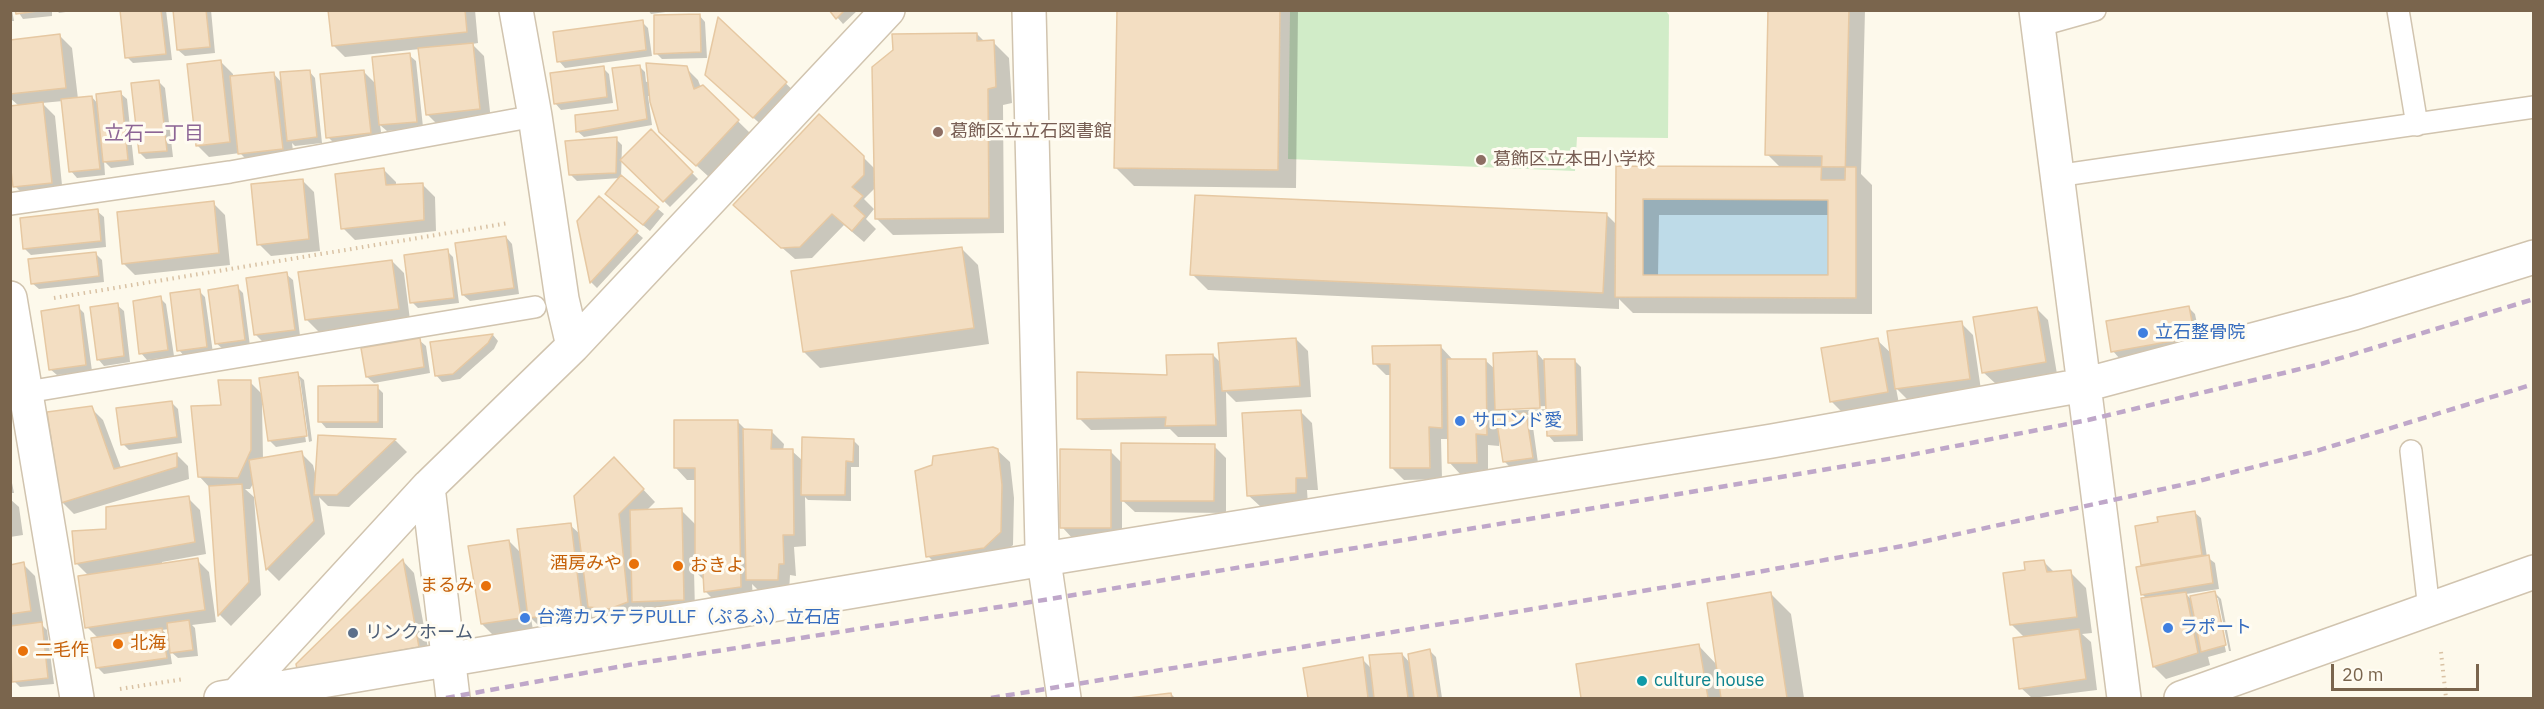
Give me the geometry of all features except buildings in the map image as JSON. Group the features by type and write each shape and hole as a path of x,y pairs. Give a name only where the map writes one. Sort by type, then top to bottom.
{"street":[{"path":"516,10 535,116 562,299 573,346"},
{"path":"228,697 428,487 573,346 888,10"},
{"path":"1029,10 1044,559 1064,699"},
{"path":"2037,18 2124,699"},
{"path":"228,697 1044,559 1772,441 2084,385 2354,313 2534,257"},
{"path":"11,301 76,699"},
{"path":"428,487 453,699"},
{"path":"2181,699 2534,572"}],"lane":[{"path":"2037,18 2095,10"},
{"path":"2398,10 2417,125"},
{"path":"2056,176 2534,107"},
{"path":"10,204 230,172 535,116"},
{"path":"27,392 535,307"},
{"path":"2411,451 2429,610"}],"path":[{"path":"11,301 514,222"},
{"path":"110,690 187,678"}],"green space":[{"path":"1290,11 1666,11 1669,15 1668,138 1577,137 1575,171 1288,159"}],"water":[{"path":"1643,199 1828,200 1828,275 1643,275"}],"railway":[{"path":"446,698 634,664 1050,599 1900,457 2088,420 2321,364 2534,299"},
{"path":"991,698 1752,573 1908,545 2195,482 2313,452 2534,384"}],"place":[{"name":"葛飾区立立石図書館","path":"938,132"},
{"name":"葛飾区立本田小学校","path":"1481,160"},
{"name":"立石整骨院","path":"2143,333"},
{"name":"サロンド愛","path":"1460,421"},
{"name":"酒房みや","path":"634,564"},
{"name":"おきよ","path":"678,566"},
{"name":"まるみ","path":"486,586"},
{"name":"台湾カステラPULLF（ぷるふ）立石店","path":"525,618"},
{"name":"ラポート","path":"2168,628"},
{"name":"リンクホーム","path":"353,633"},
{"name":"北海","path":"118,644"},
{"name":"二毛作","path":"23,651"},
{"name":"culture house","path":"1642,681"}],"district":[{"name":"立石一丁目","path":"154,134"}]}
